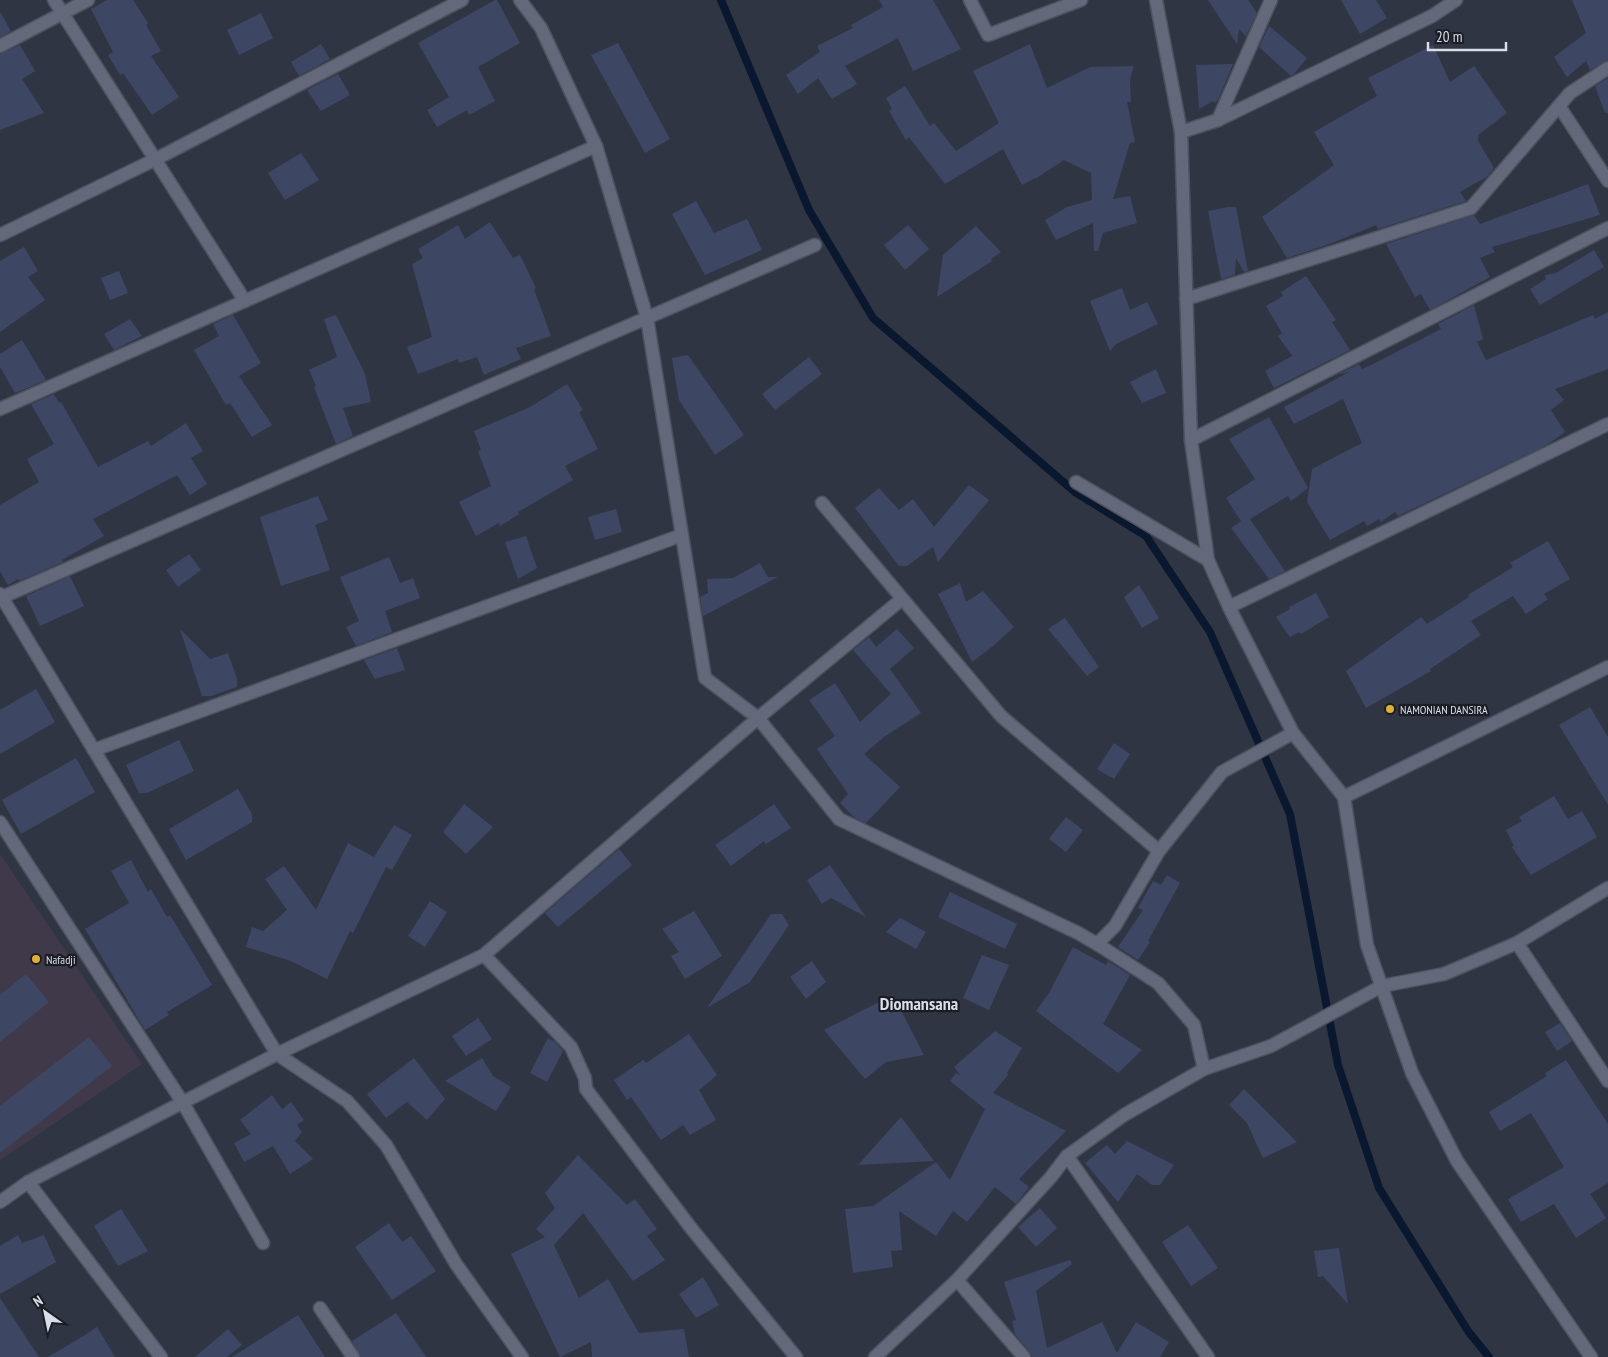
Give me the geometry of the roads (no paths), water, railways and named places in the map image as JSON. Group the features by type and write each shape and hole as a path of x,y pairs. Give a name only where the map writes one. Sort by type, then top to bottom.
{"street":[{"path":"54,0 245,301"},
{"path":"0,46 88,0"},
{"path":"0,234 156,159 462,0"},
{"path":"520,0 541,28 596,146 647,318 705,678 758,718 839,819 1078,933 1158,983 1194,1025 1204,1069"},
{"path":"970,0 988,35 1081,0"},
{"path":"1156,0 1181,132 1191,440 1208,560 1229,607 1293,733 1344,797 1367,945 1412,1073 1456,1161 1591,1357"},
{"path":"1218,120 1270,0"},
{"path":"1181,132 1218,120 1432,16 1456,0"},
{"path":"1186,299 1471,208 1570,93 1608,68"},
{"path":"1559,106 1608,181"},
{"path":"0,409 596,146"},
{"path":"1191,440 1608,228"},
{"path":"522,1357 456,1264 386,1146 347,1101 277,1054 1,596 816,245"},
{"path":"1229,607 1608,424"},
{"path":"1076,482 1208,560"},
{"path":"822,503 1001,716 1159,851"},
{"path":"94,750 682,536"},
{"path":"0,1202 28,1182 277,1054 484,955 758,718 902,599"},
{"path":"1344,797 1608,667"},
{"path":"1096,944 1115,926 1159,851 1222,772 1293,733"},
{"path":"0,822 182,1103 263,1243"},
{"path":"875,1357 957,1280 1051,1177 1067,1156 1124,1115 1204,1069 1271,1046 1382,986 1444,974 1517,943 1608,888"},
{"path":"1517,943 1608,1081"},
{"path":"484,955 571,1047 585,1078 586,1089 691,1228 796,1357"},
{"path":"1067,1156 1208,1357"},
{"path":"28,1182 161,1357"},
{"path":"957,1280 1024,1357"},
{"path":"320,1308 352,1357"}],"waterway":[{"path":"721,0 809,210 873,318 1075,492 1146,536 1210,632 1290,814 1338,1065 1379,1188 1468,1331 1489,1357"}],"place":[{"name":"NAMONIAN DANSIRA","path":"1390,709"},
{"name":"Nafadji","path":"36,959"}],"district":[{"name":"Diomansana","path":"919,1003"}]}
